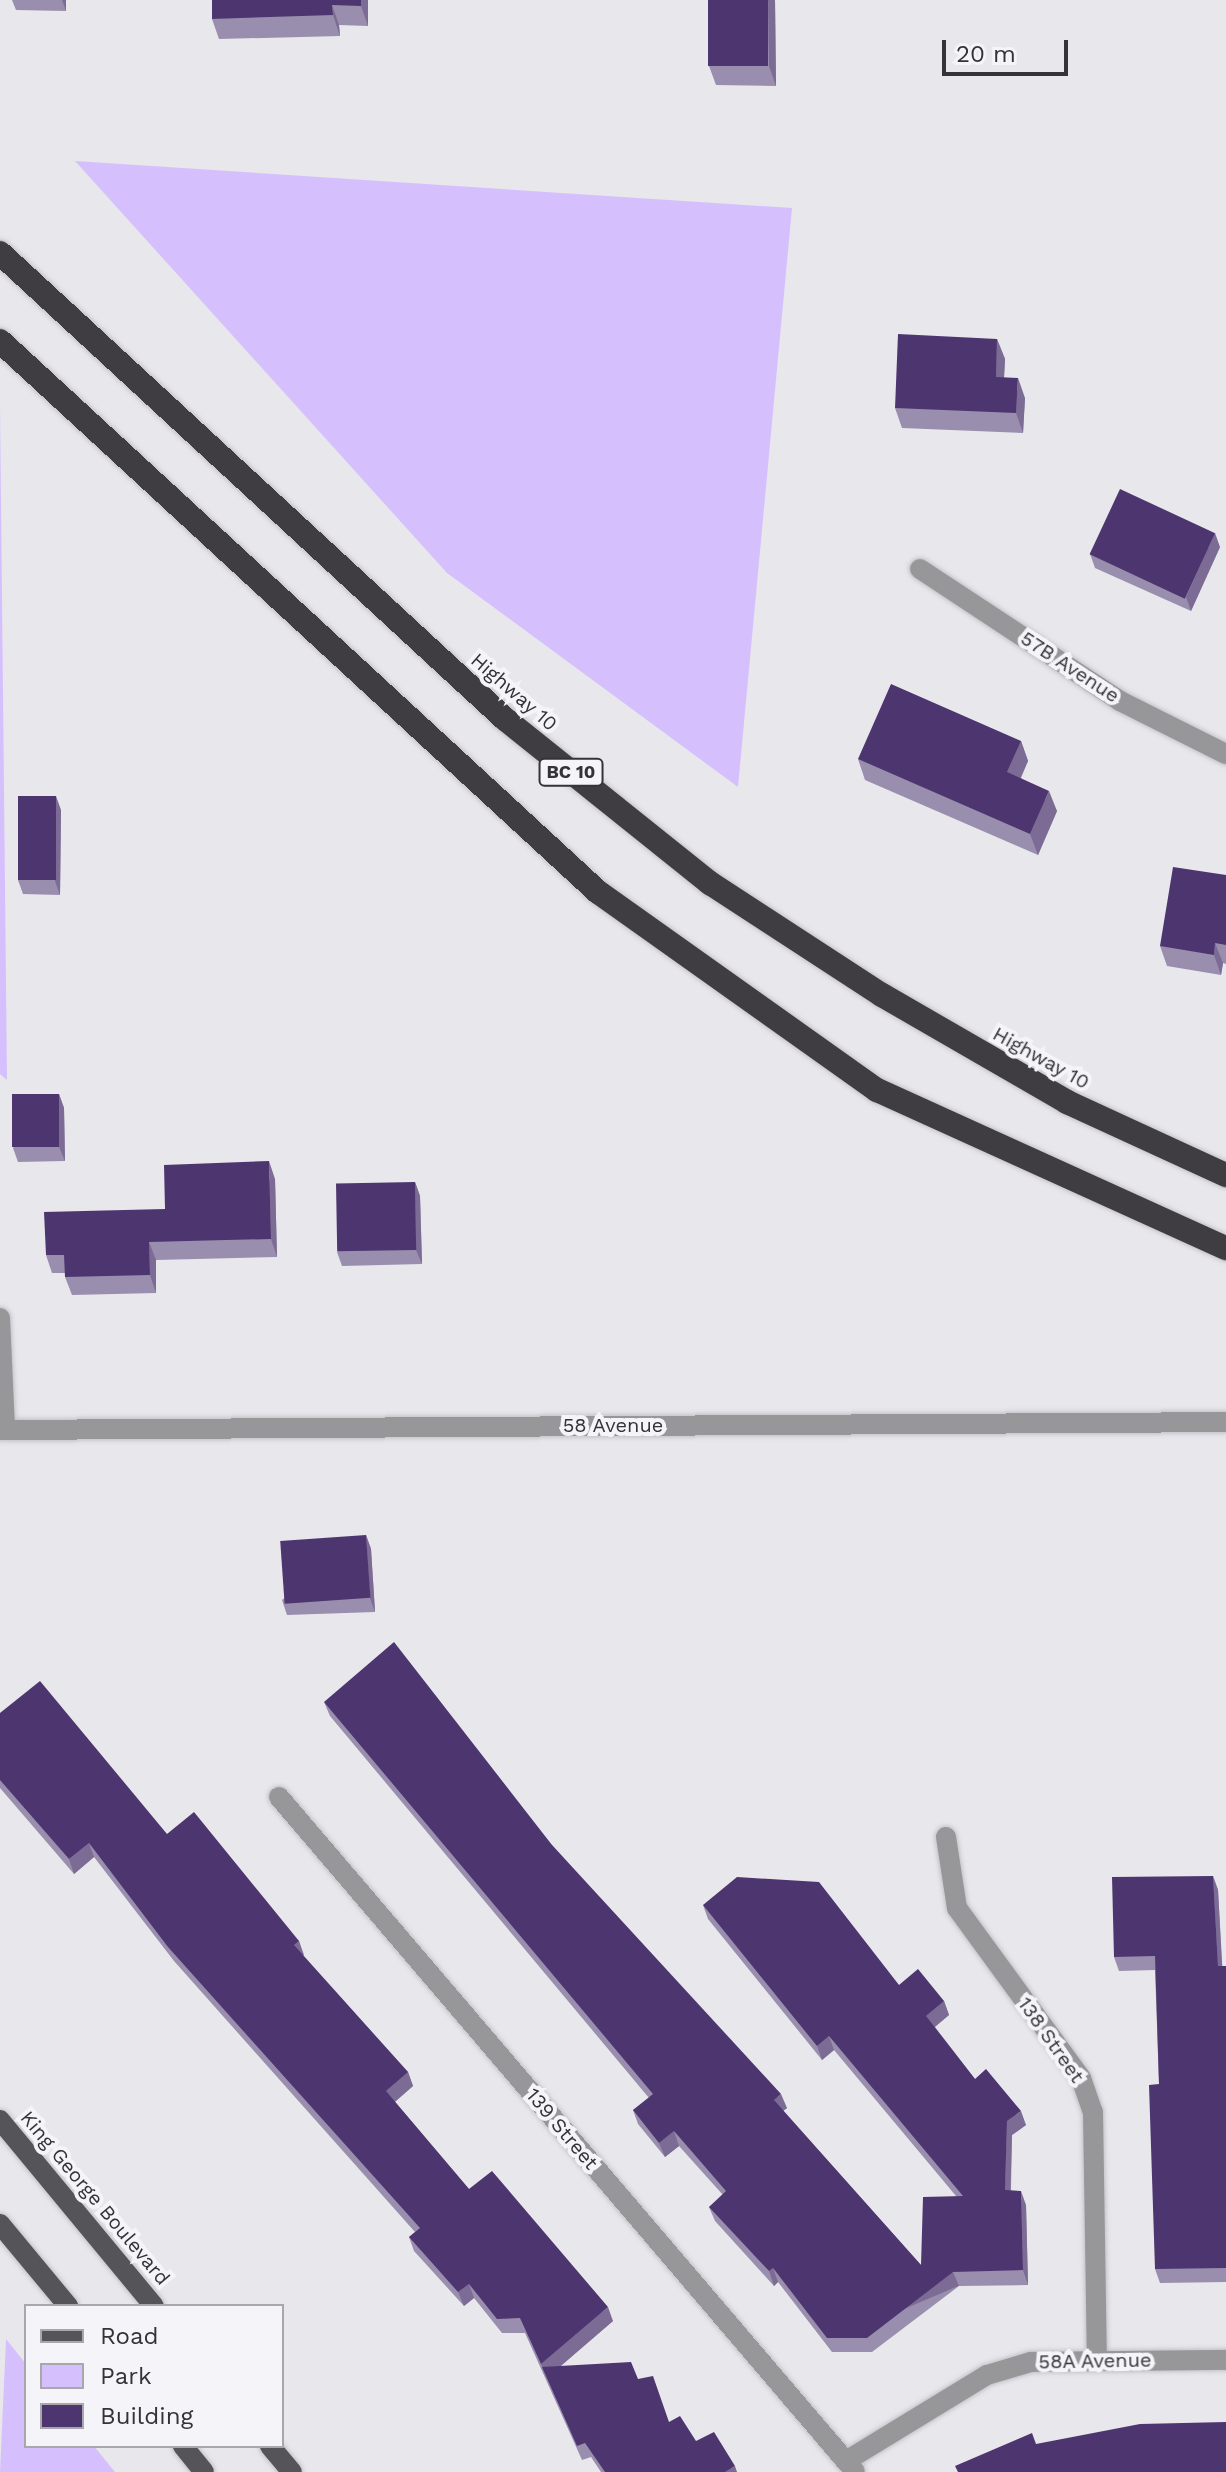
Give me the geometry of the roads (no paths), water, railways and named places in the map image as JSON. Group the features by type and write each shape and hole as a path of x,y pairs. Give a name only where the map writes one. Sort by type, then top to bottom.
{"highway":[{"name":"Highway 10","path":"0,253 505,719 710,883 882,995 1067,1102 1226,1175"},
{"path":"0,341 598,892 877,1090 1226,1248"}],"main road":[{"name":"King George Boulevard","path":"0,2120 152,2304"},
{"path":"0,2224 66,2304"},
{"path":"185,2448 204,2472"},
{"path":"272,2448 292,2472"}],"street":[{"name":"57B Avenue","path":"920,569 1120,701 1226,754"},
{"path":"0,1318 3,1430"},
{"name":"58 Avenue","path":"3,1430 1226,1422"},
{"name":"139 Street","path":"279,1797 850,2466"},
{"name":"138 Street","path":"946,1837 957,1908 1081,2078 1093,2112 1097,2359"},
{"name":"58A Avenue","path":"850,2466 987,2375 1031,2362 1226,2360"}]}
